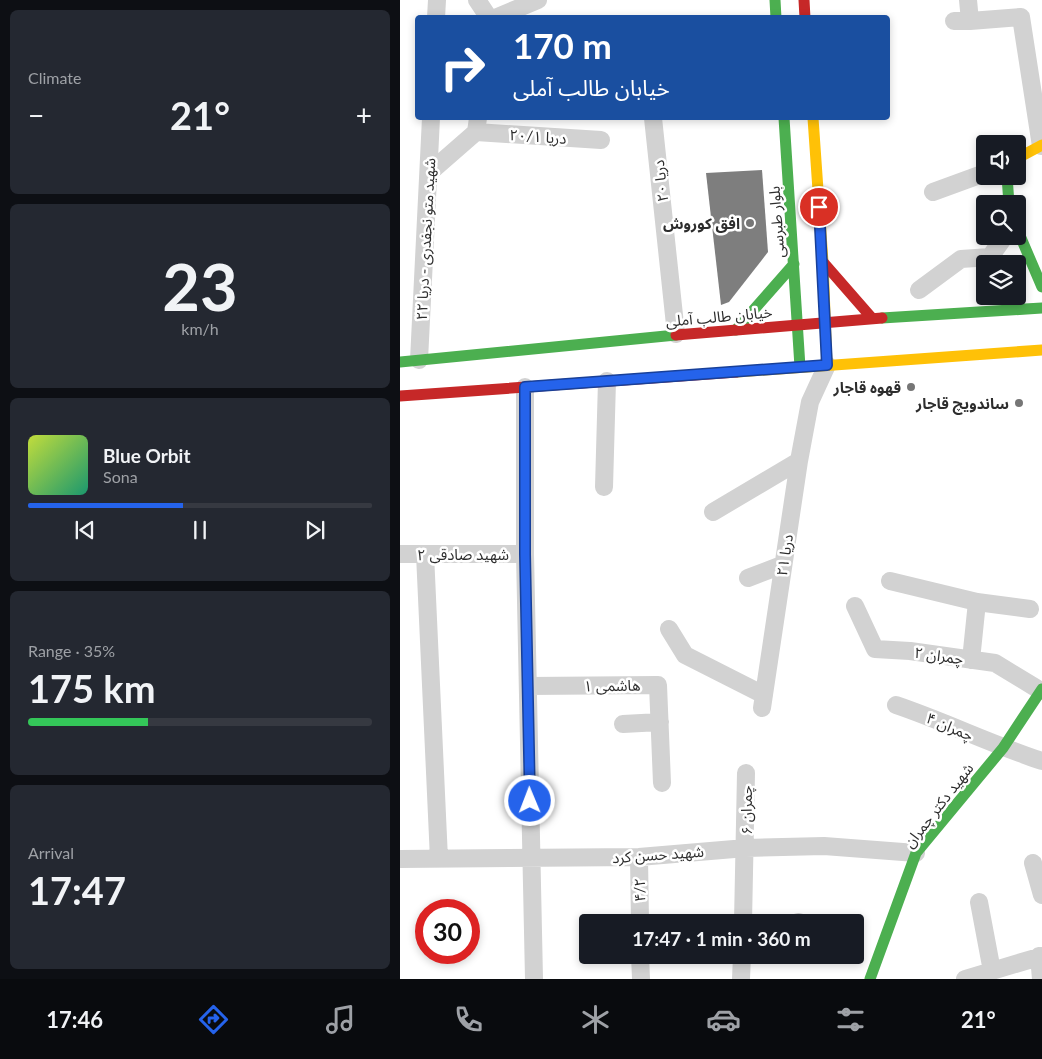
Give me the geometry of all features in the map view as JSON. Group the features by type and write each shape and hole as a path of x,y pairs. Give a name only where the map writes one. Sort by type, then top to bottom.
{"main road":[{"path":"775,0 776,15"},
{"path":"804,0 805,15"},
{"name":"بلوار طبرسی","path":"786,120 800,135 823,262 827,365"},
{"name":"بلوار طبرسی","path":"800,367 794,264 800,135 811,120"},
{"path":"1026,154 1041,146"},
{"path":"1024,245 1042,287"},
{"path":"823,262 871,318"},
{"path":"736,330 794,264"},
{"name":"خیابان طالب آملی","path":"400,362 824,321 1042,308"},
{"path":"400,396 1042,350"},
{"name":"شهید دکتر چمران","path":"870,979 916,853 1003,748 1041,690"}],"street":[{"path":"436,15 437,0"},
{"path":"477,0 487,15"},
{"path":"502,15 538,0"},
{"path":"968,0 962,21 1021,17 1041,146"},
{"name":"شهید متو نجفدری - دریا ۲۲","path":"419,360 431,120"},
{"name":"دریا ۲۰","path":"653,120 676,334"},
{"path":"429,173 477,124"},
{"name":"دریا ۲۰/۱","path":"477,124 601,140"},
{"path":"933,192 976,176"},
{"path":"919,290 961,259 990,257 999,245"},
{"name":"دریا ۲۱","path":"668,629 685,655 763,701 782,565 810,402 827,365"},
{"name":"دریا ۲۱","path":"800,367 810,402"},
{"path":"604,487 607,381"},
{"path":"525,387 525,554 534,979"},
{"path":"712,512 799,461"},
{"name":"شهید صادقی ۲","path":"400,554 525,554"},
{"path":"425,554 439,859"},
{"path":"748,578 782,565"},
{"path":"890,581 978,602 1030,609"},
{"path":"971,660 978,602"},
{"name":"چمران ۲","path":"855,606 875,649 910,651 995,663 1041,690"},
{"name":"هاشمی ۱","path":"528,686 658,685 662,783"},
{"name":"چمران ۴","path":"896,705 936,718 1003,748 1042,761"},
{"path":"622,724 660,722"},
{"name":"چمران ۶","path":"743,914 746,773"},
{"name":"شهید حسن کرد","path":"400,859 639,857 746,848 824,846 916,853"},
{"name":"۴/۲","path":"639,857 640,914"},
{"path":"1033,863 1042,895"},
{"path":"979,902 992,971"},
{"path":"964,979 1041,956 1041,979"},
{"path":"640,964 641,979"},
{"path":"742,964 742,979"}],"building":[{"path":"762,170 768,252 729,302 721,305 706,173"}],"traffic: fast":[{"path":"775,0 776,15"},
{"path":"784,120 800,367"},
{"path":"1008,185 1008,195"},
{"path":"1024,245 1042,287"},
{"path":"736,330 794,264"},
{"path":"882,318 1042,308"},
{"path":"400,362 676,335"},
{"path":"870,979 916,853 1003,748 1042,689"}],"traffic: slow":[{"path":"813,120 823,262 827,365"},
{"path":"1026,154 1042,145"},
{"path":"737,372 1042,350"}],"traffic: jam":[{"path":"804,0 805,15"},
{"path":"823,262 871,317"},
{"path":"676,335 882,318"},
{"path":"400,396 737,372"}],"place":[{"name":"افق کوروش","path":"750,223"},
{"name":"قهوه قاجار","path":"911,387"},
{"name":"ساندویچ قاجار","path":"1019,403"}],"route":[{"path":"530,801 525,554 525,387 827,365 819,207"}]}
